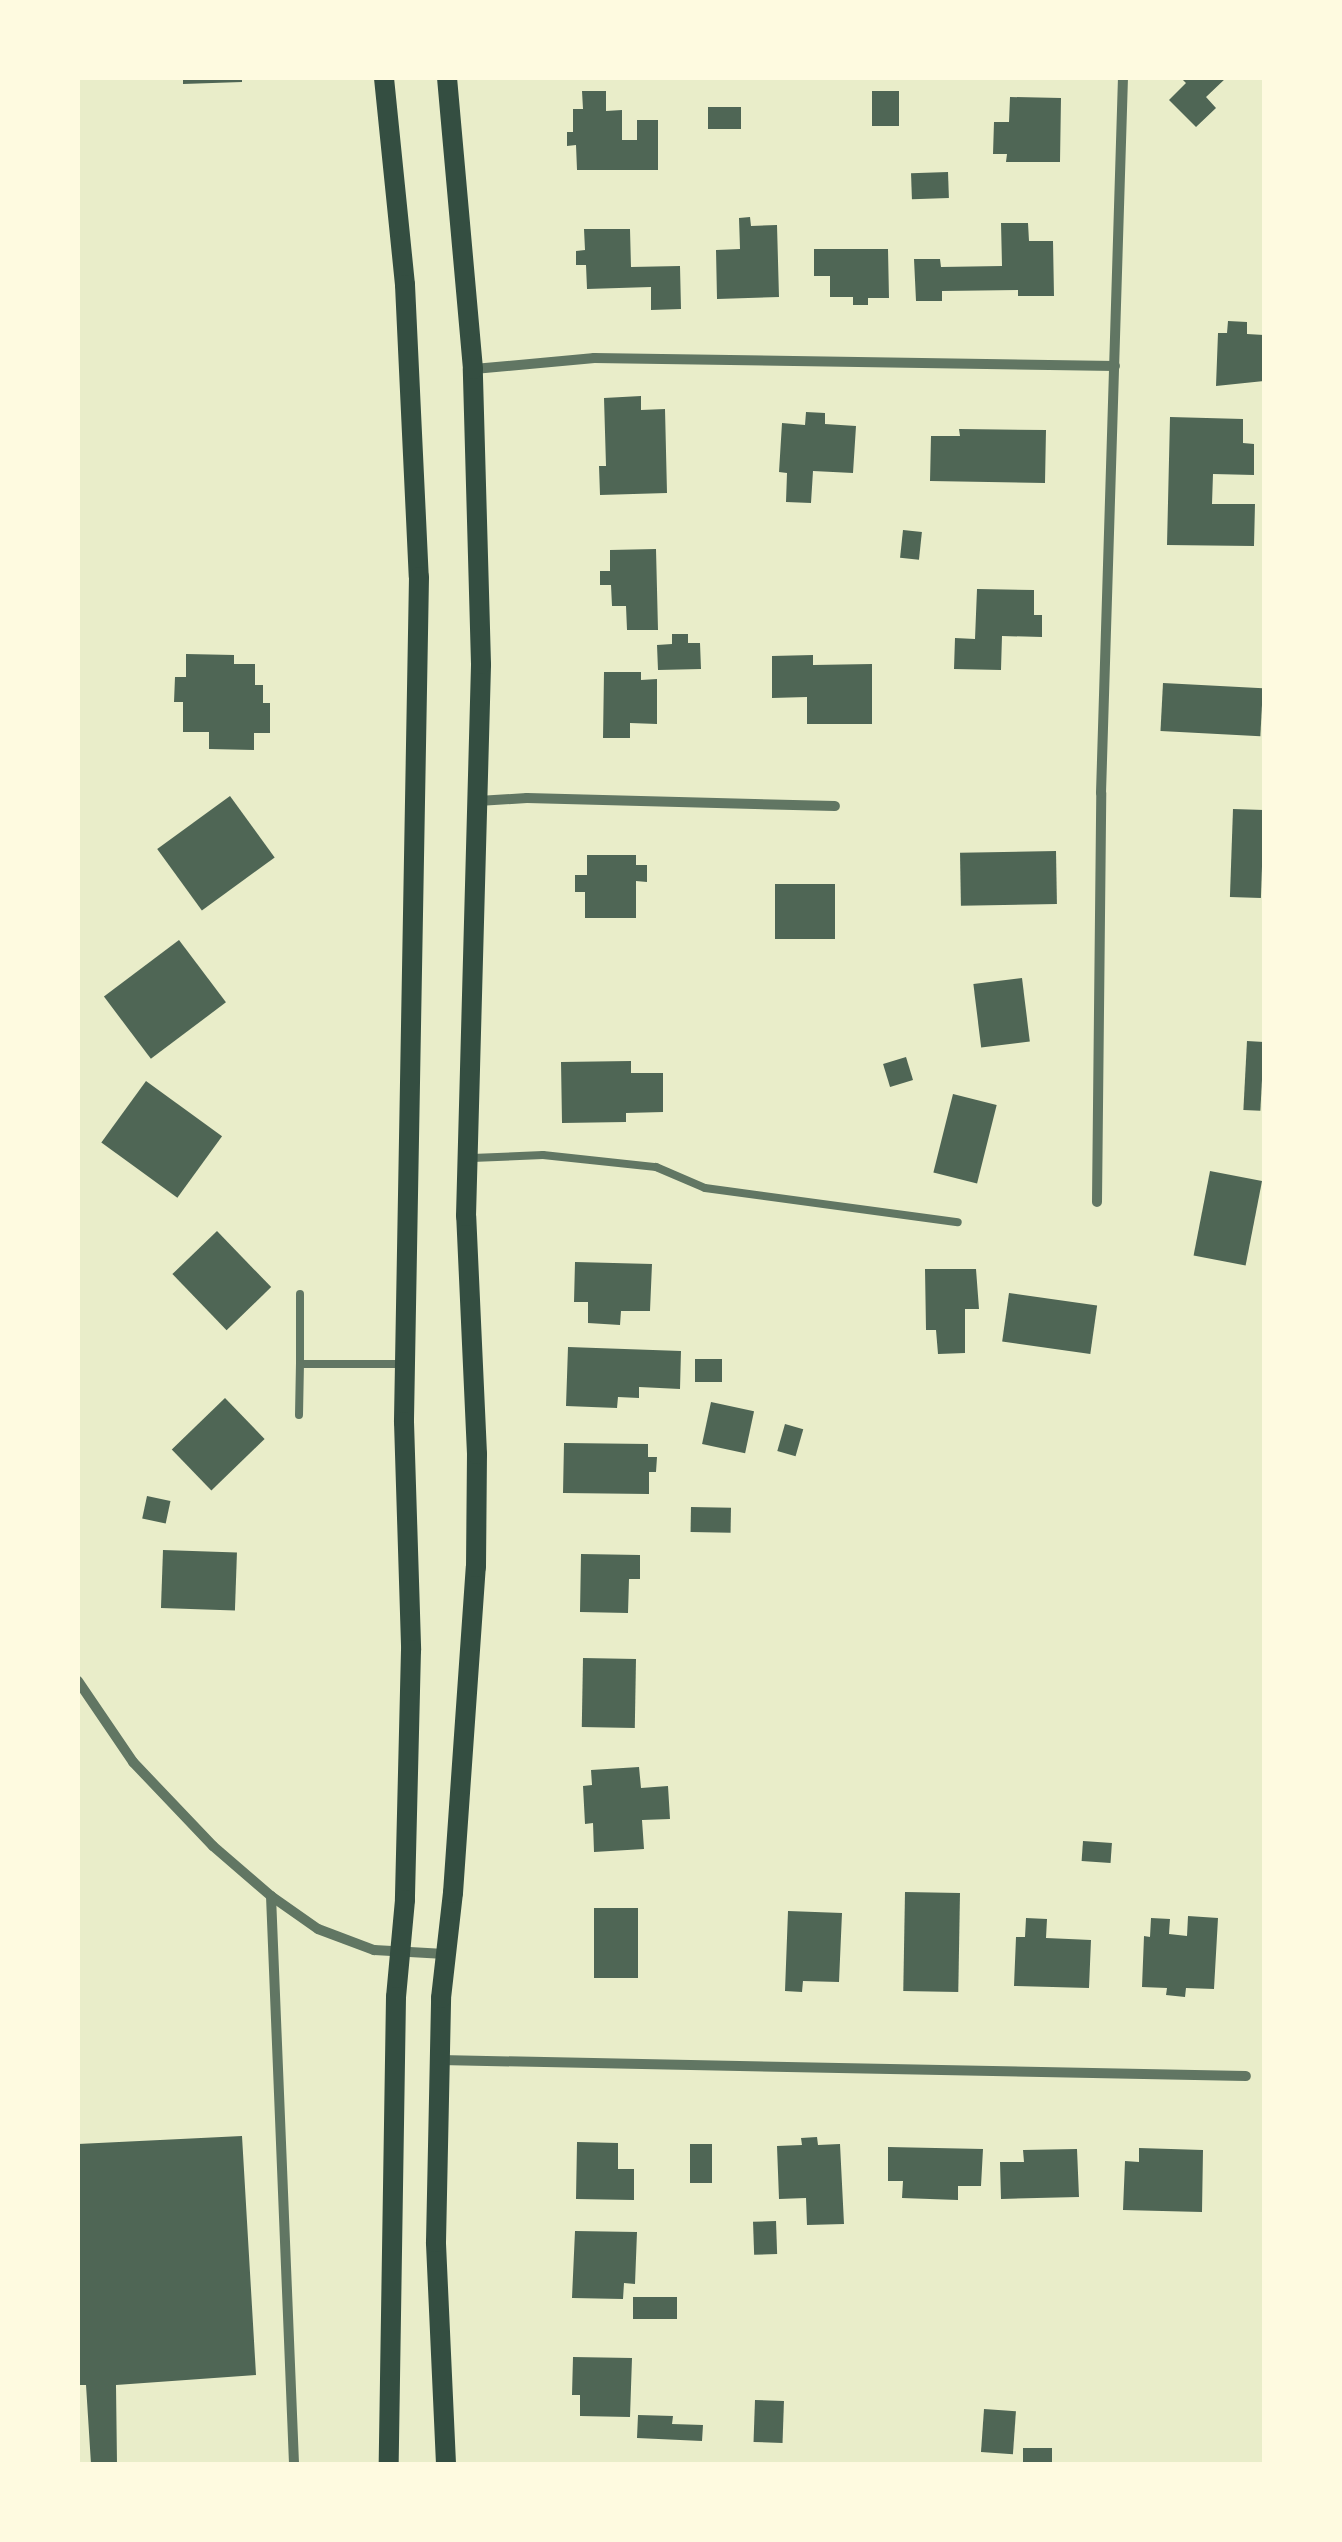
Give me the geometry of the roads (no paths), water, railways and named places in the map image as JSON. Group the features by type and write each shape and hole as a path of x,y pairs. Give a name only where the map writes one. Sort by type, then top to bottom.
{"main road":[{"path":"384,78 405,285 419,577 406,1364 410,1670 405,1900 398,1952 389,2464"},
{"path":"446,2464 436,2242 446,1954 476,1568 467,1158 481,664 473,369 447,78"}],"street":[{"path":"1097,1202 1100,793 1123,78"},
{"path":"473,369 594,358 1115,366"},
{"path":"477,801 835,806"},
{"path":"78,1681 134,1762 214,1846 271,1896 325,1932 374,1950 446,1954"},
{"path":"271,1896 294,2464"},
{"path":"440,2060 1246,2076"}],"lane":[{"path":"467,1158 544,1155 656,1167 704,1188 958,1222"},
{"path":"300,1294 300,1415"},
{"path":"300,1364 406,1364"}]}
